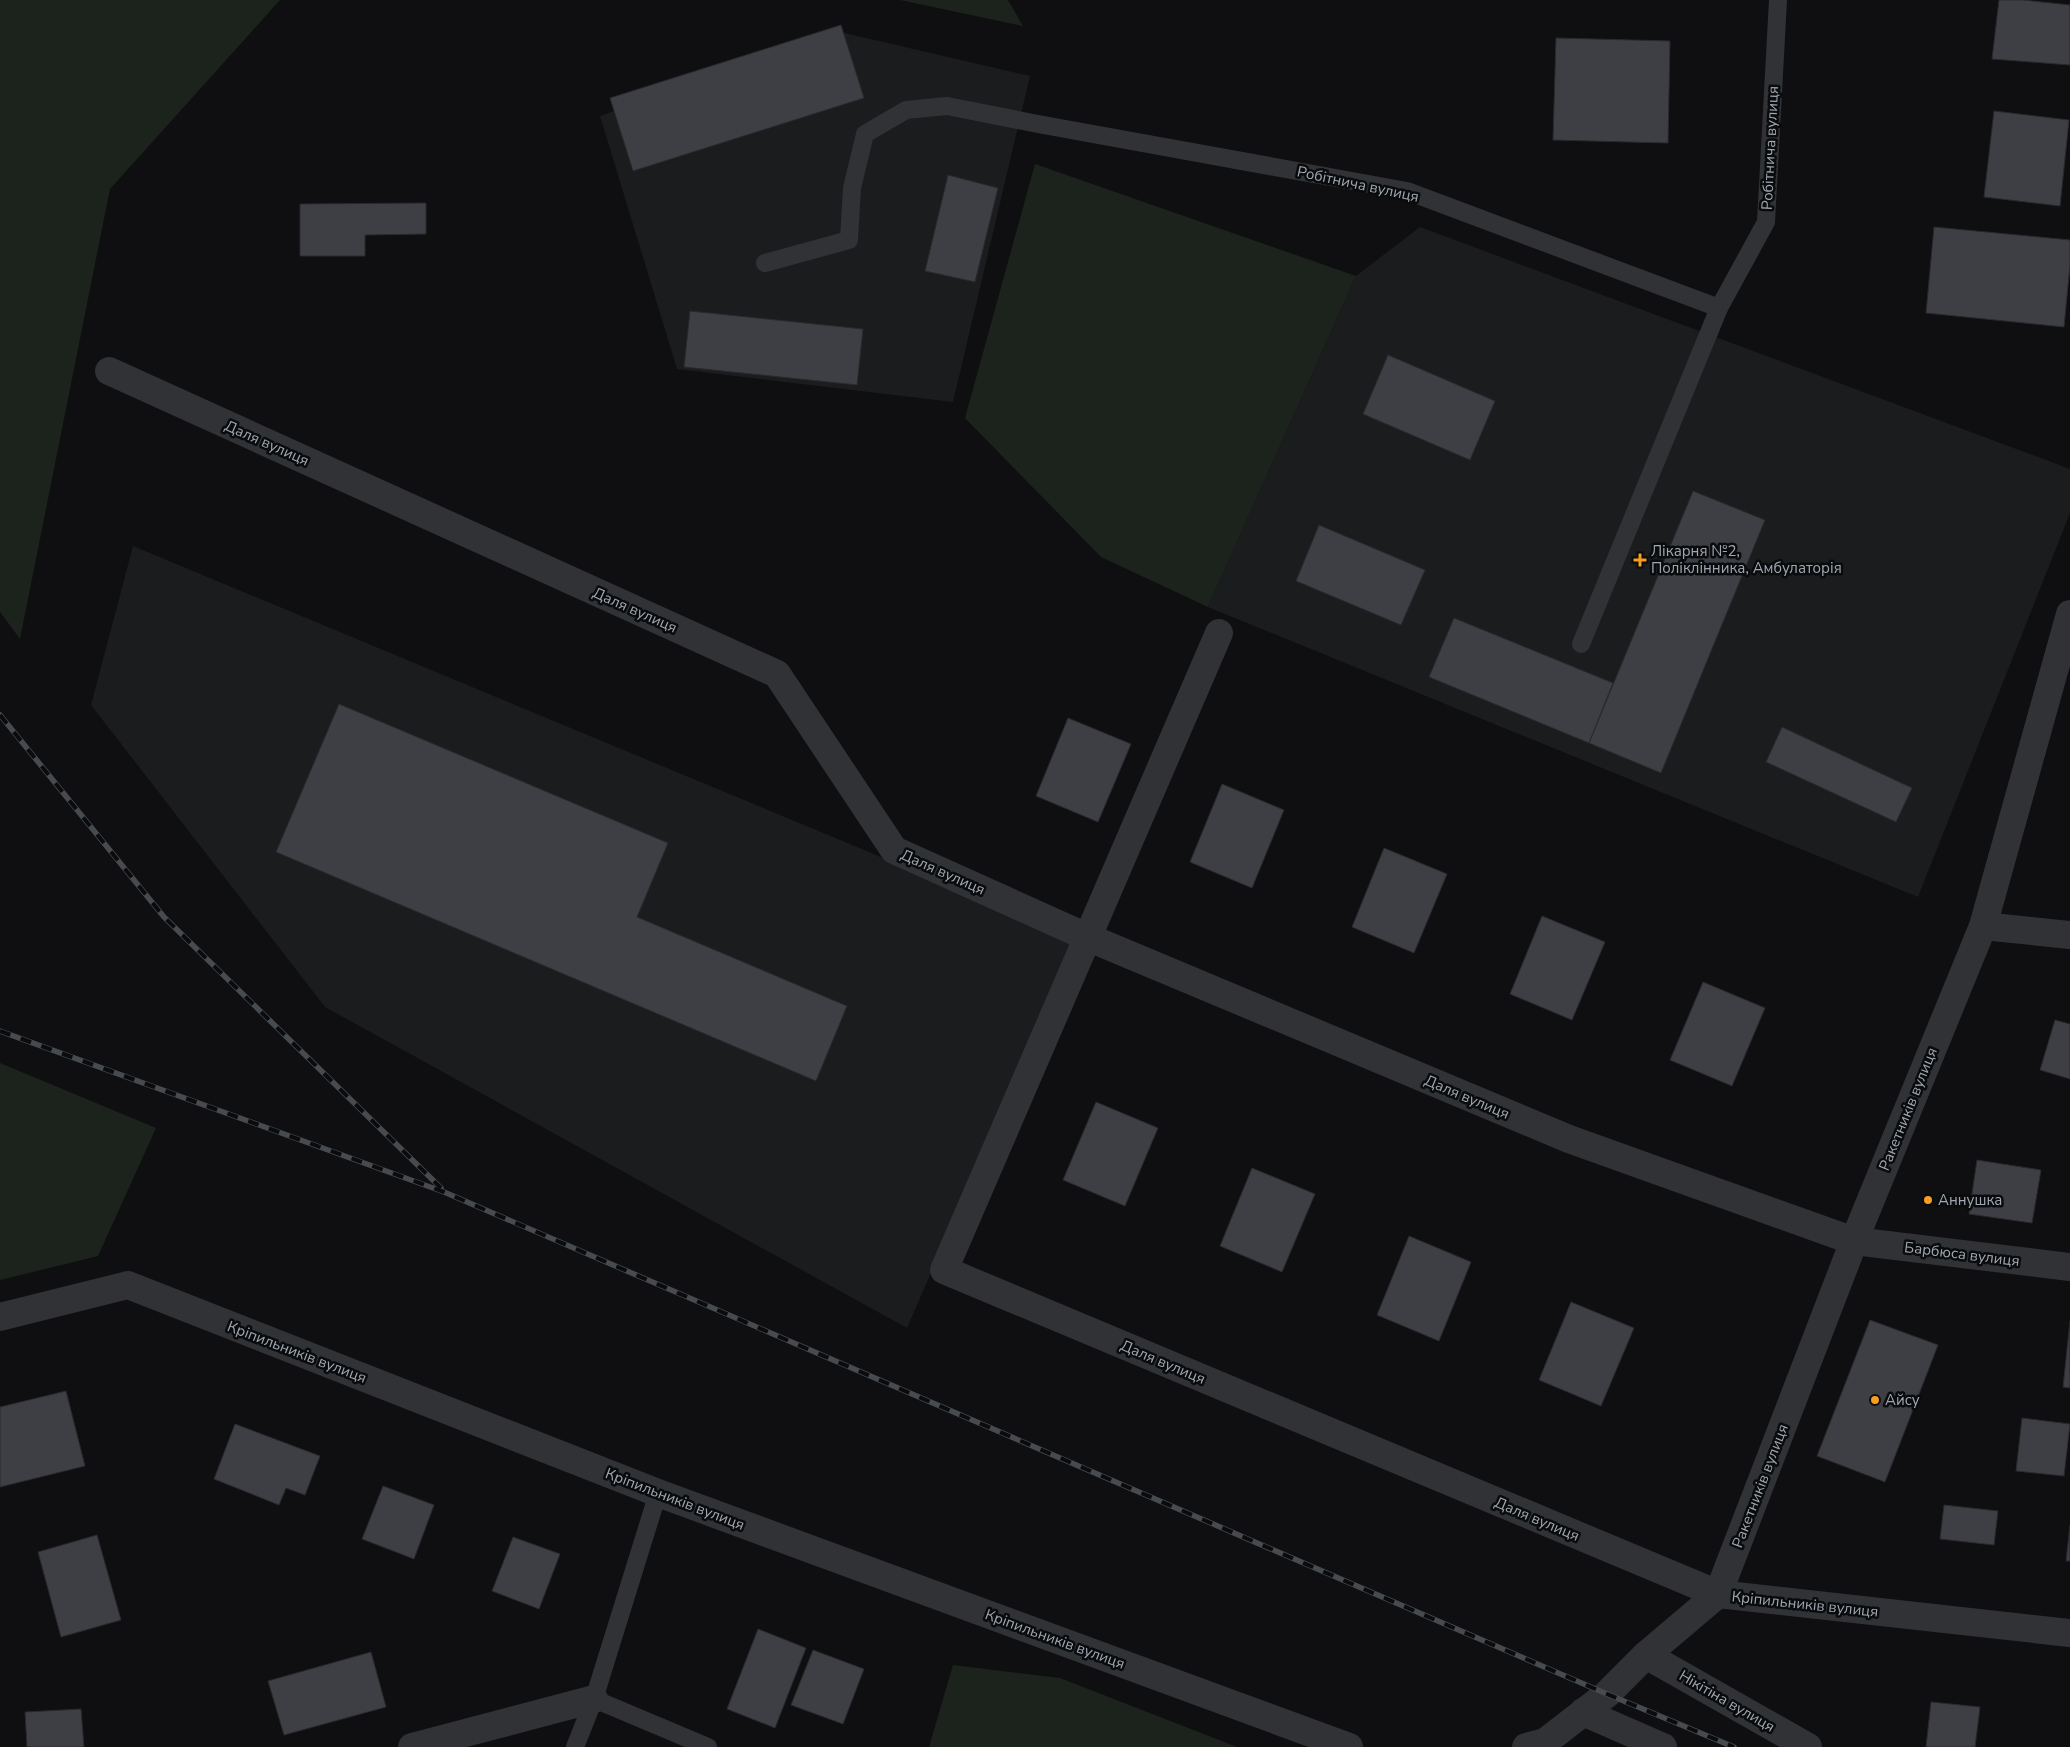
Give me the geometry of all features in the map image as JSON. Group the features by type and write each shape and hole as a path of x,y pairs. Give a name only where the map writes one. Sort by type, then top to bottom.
{"street":[{"name":"Даля вулиця","path":"109,372 777,674 894,850 1086,937 1569,1139 1854,1241"},
{"name":"Ракетників вулиця","path":"1718,1594 1854,1241 1983,926 2070,614"},
{"name":"Даля вулиця","path":"1219,634 1086,937 944,1270 1718,1594"},
{"path":"1983,926 2070,935"},
{"name":"Барбюса вулиця","path":"1854,1241 2070,1267"},
{"name":"Кріпильників вулиця","path":"0,1317 128,1285 658,1493 1349,1747"},
{"name":"Кріпильників вулиця","path":"1538,1745 1607,1694 1646,1655 1718,1594 2070,1633"},
{"name":"Нікітіна вулиця","path":"1646,1655 1808,1747"},
{"path":"412,1747 594,1699"},
{"path":"1583,1712 1663,1747"}],"lane":[{"name":"Робітнича вулиця","path":"764,263 850,240 852,188 865,134 906,110 948,106 1407,191 1719,308 1766,222 1778,0"},
{"path":"1581,644 1719,308"},
{"path":"575,1747 594,1699 658,1493"},
{"path":"594,1699 708,1747"}],"shaded area":[{"path":"0,0 280,0 110,189 20,639 0,612"},
{"path":"900,0 1008,0 1023,26"},
{"path":"836,31 1030,76 953,402 677,369 600,116"},
{"path":"1035,164 1356,276 1208,607 1101,557 965,418"},
{"name":"Лікарня №2, Поліклінника, Амбулаторія","path":"1420,227 2070,469 2070,513 1918,897 1208,607 1356,276"},
{"path":"133,546 869,852 1074,944 907,1328 325,1007 91,705"},
{"path":"0,1063 156,1128 98,1256 0,1280"},
{"path":"953,1665 1060,1678 1237,1747 929,1747"}],"building":[{"path":"1999,0 2023,0 2070,5 2070,65 1992,59"},
{"path":"841,25 864,98 633,171 610,98"},
{"path":"1556,38 1670,41 1668,143 1553,140"},
{"path":"1994,111 2069,120 2060,206 1984,197"},
{"path":"948,175 998,188 975,282 925,271"},
{"path":"426,203 426,234 365,235 365,256 300,256 300,204"},
{"path":"1934,227 2070,240 2070,265 2064,327 1926,313"},
{"path":"690,311 863,329 857,385 684,367"},
{"path":"1388,355 1495,401 1470,460 1363,414"},
{"path":"1693,491 1765,520 1661,773 1589,743"},
{"path":"1319,525 1425,570 1401,625 1296,581"},
{"path":"1454,618 1613,683 1589,743 1429,677"},
{"path":"339,704 668,843 637,917 847,1006 816,1081 276,852"},
{"path":"1068,718 1131,744 1098,822 1036,796"},
{"path":"1782,727 1912,788 1896,822 1766,762"},
{"path":"1222,784 1284,810 1252,888 1190,862"},
{"path":"1384,848 1447,874 1414,953 1352,927"},
{"path":"1542,916 1605,942 1572,1020 1510,994"},
{"path":"1703,982 1765,1008 1732,1086 1670,1060"},
{"path":"2055,1020 2070,1024 2070,1079 2040,1070"},
{"path":"1096,1102 1158,1128 1125,1206 1063,1180"},
{"path":"1977,1160 2041,1170 2032,1223 1969,1214"},
{"path":"1252,1168 1315,1194 1282,1272 1220,1246"},
{"path":"1409,1236 1471,1262 1439,1341 1377,1315"},
{"path":"1571,1302 1634,1328 1601,1406 1539,1380"},
{"path":"1870,1320 1938,1345 1885,1482 1817,1456"},
{"path":"2070,1321 2070,1388 2063,1387"},
{"path":"66,1391 85,1466 0,1487 0,1407"},
{"path":"2022,1418 2070,1424 2064,1476 2016,1471"},
{"path":"235,1424 320,1456 305,1495 286,1488 279,1505 214,1479"},
{"path":"383,1486 434,1505 414,1559 362,1539"},
{"path":"1944,1505 1998,1511 1994,1545 1940,1539"},
{"path":"2070,1525 2070,1561 2066,1561"},
{"path":"97,1535 121,1620 61,1637 38,1552"},
{"path":"513,1537 560,1554 539,1609 492,1591"},
{"path":"758,1629 806,1648 775,1728 727,1709"},
{"path":"813,1650 864,1669 843,1724 791,1705"},
{"path":"371,1652 386,1707 284,1735 268,1681"},
{"path":"1931,1702 1980,1707 1975,1747 1926,1747"},
{"path":"81,1709 84,1747 27,1747 25,1712"}],"railway":[{"path":"0,715 164,917 441,1188"},
{"path":"0,1031 444,1192 1607,1694 1734,1747"}],"place":[{"name":"Лікарня №2, Поліклінника, Амбулаторія","path":"1640,560"},
{"name":"Аннушка","path":"1928,1200"},
{"name":"Айсу","path":"1875,1400"}]}
